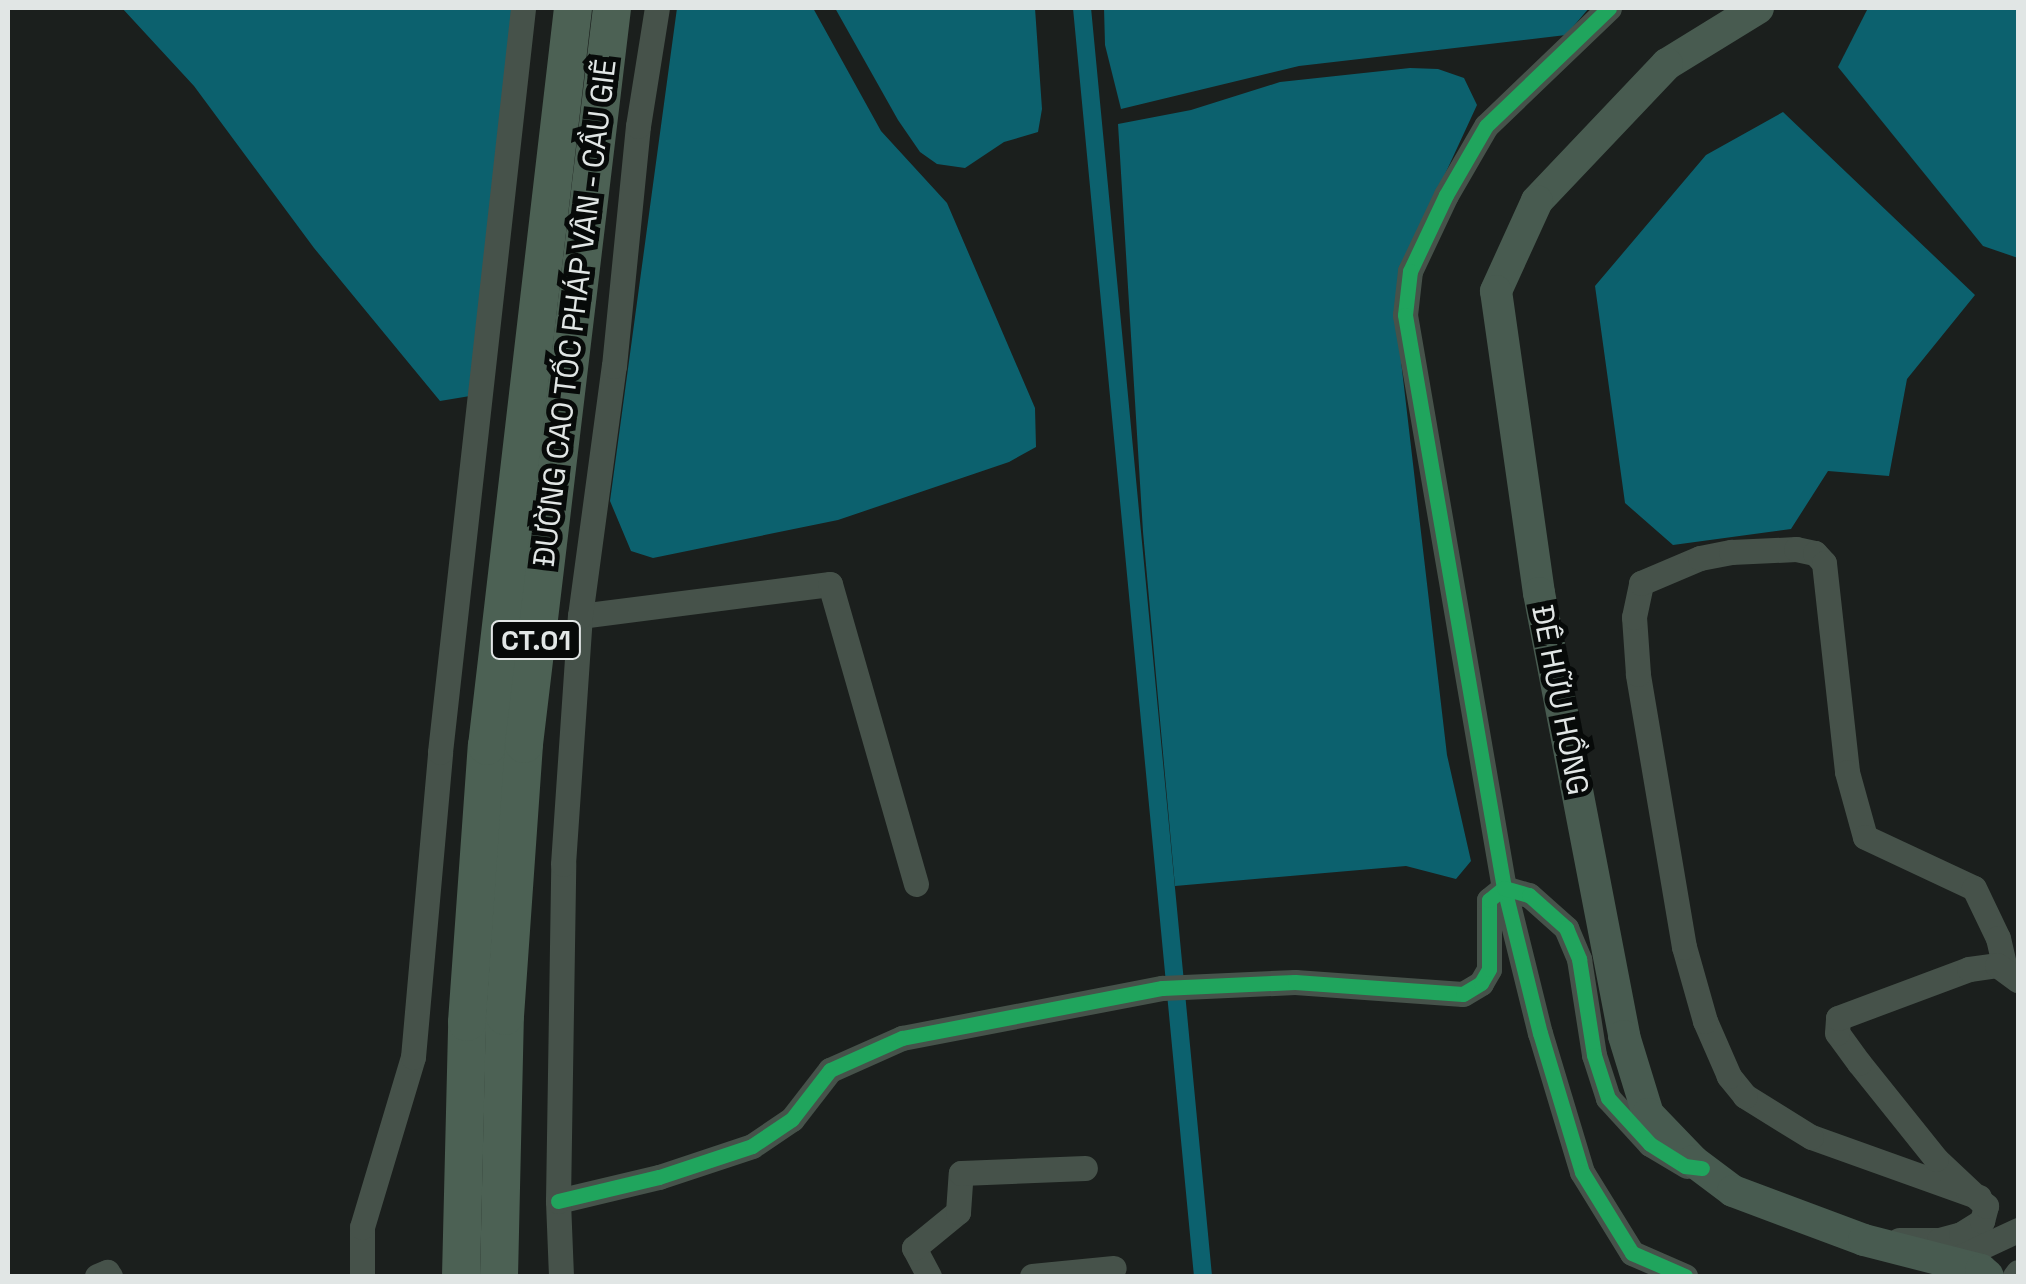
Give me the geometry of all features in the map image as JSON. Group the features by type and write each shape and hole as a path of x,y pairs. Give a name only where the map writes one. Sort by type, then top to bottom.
{"highway":[{"name":"ĐƯỜNG CAO TỐC PHÁP VÂN - CẦU GIẼ","path":"461,1276 467,1022 488,746 573,8"},
{"name":"ĐƯỜNG CAO TỐC PHÁP VÂN - CẦU GIẼ","path":"499,1276 506,1016 524,744 612,8"}],"main road":[{"name":"ĐÊ HỮU HỒNG","path":"1758,8 1667,64 1537,201 1496,291 1540,592 1624,1036 1648,1114 1702,1168 1733,1191 1864,1240 1982,1270 1988,1276"}],"street":[{"path":"362,1276 362,1226 413,1057 442,733 523,8"},
{"path":"561,1276 558,1201 563,864 580,616 614,366 638,126 656,8"},
{"path":"1609,8 1486,126 1446,195 1410,271 1405,315 1504,888 1582,1172 1632,1254 1685,1276"},
{"path":"1978,1196 1811,1137 1745,1096 1729,1076 1705,1021 1684,947 1638,674 1634,617 1635,596 1642,582 1700,558 1748,550 1796,548 1814,554 1824,563 1847,772 1866,838 1974,888 2012,974"},
{"path":"580,616 830,584 916,884"},
{"path":"558,1201 659,1177 752,1146 792,1119 830,1070 902,1038 1162,988 1295,982 1462,994 1481,983 1490,969 1489,900 1504,888"},
{"path":"1504,888 1529,895 1566,928 1578,959 1594,1055 1608,1098 1650,1144 1685,1166 1702,1168"},
{"path":"1864,1240 1939,1240 1961,1234 1985,1216 1986,1206 1936,1159 1848,1048 1835,1025 1838,1018 1948,974 1988,966 2012,974"},
{"path":"929,1276 914,1248 958,1212 961,1173 1085,1168"},
{"path":"1949,1262 2018,1230"},
{"path":"1032,1276 1114,1268"},
{"path":"96,1276 107,1272 110,1276"}],"water":[{"path":"122,8 512,8 470,396 440,401 314,248 194,86"},
{"path":"677,8 813,8 881,131 947,203 1035,408 1036,447 1009,462 838,520 653,558 631,551 610,501"},
{"path":"835,8 1035,8 1042,109 1038,132 1004,142 965,168 937,164 920,152 898,120"},
{"path":"1104,8 1589,8 1566,35 1299,66 1121,109 1105,45"},
{"path":"1868,8 2018,8 2018,258 1983,246 1838,67"},
{"path":"1410,68 1438,69 1464,78 1477,105 1434,198 1401,361 1447,755 1471,861 1456,879 1406,866 1175,886 1143,532 1118,124 1191,110 1280,82"},
{"path":"1783,112 1975,295 1907,379 1889,476 1828,471 1791,529 1673,545 1625,503 1595,286 1706,155"}],"waterway":[{"path":"1082,8 1203,1276"}],"cycle path":[{"path":"1609,8 1486,126 1446,195 1410,271 1405,315 1504,888 1540,1033 1582,1172 1632,1253 1685,1276"},
{"path":"558,1201 659,1177 752,1146 792,1119 830,1070 902,1038 1162,988 1295,982 1463,994 1481,983 1489,969 1489,900 1504,888 1529,895 1566,928 1579,959 1594,1055 1608,1098 1650,1144 1685,1166 1702,1168"}]}
